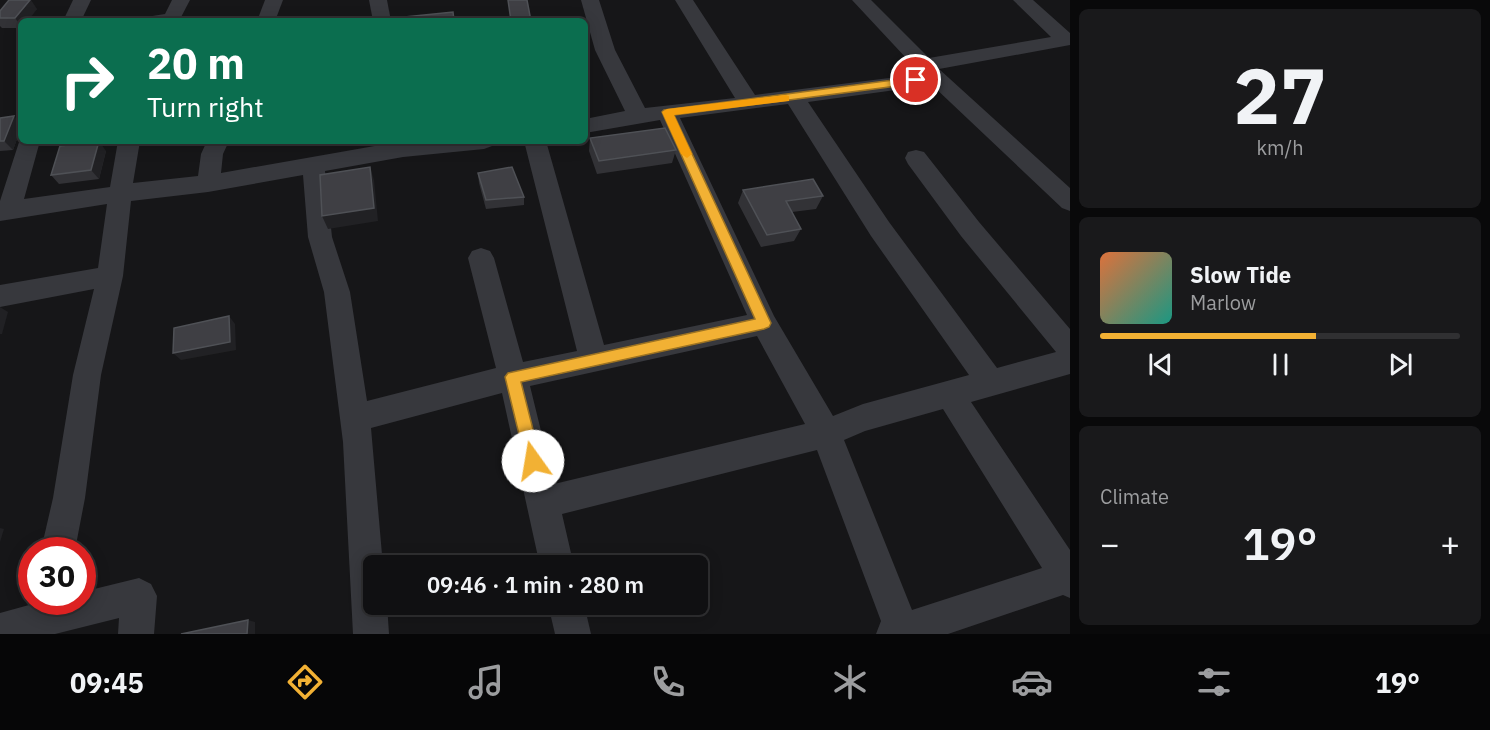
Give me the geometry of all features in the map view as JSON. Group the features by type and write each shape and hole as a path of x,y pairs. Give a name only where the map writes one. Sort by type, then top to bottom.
{"street":[{"path":"73,18 82,0"},
{"path":"172,18 181,0"},
{"path":"267,18 274,0"},
{"path":"378,0 381,18"},
{"path":"590,0 605,50 638,116"},
{"path":"684,0 749,103"},
{"path":"861,0 931,71 1070,202"},
{"path":"1022,0 1068,40"},
{"path":"588,125 638,116 794,97 931,71 1068,40"},
{"path":"794,97 880,229 990,381"},
{"path":"667,112 764,323 826,433 900,633 1069,578 950,395"},
{"path":"28,144 5,211 208,184 313,165 403,145 423,144"},
{"path":"61,537 69,498 87,375 110,276 128,144"},
{"path":"208,184 212,154 217,144"},
{"path":"536,144 594,360"},
{"path":"916,158 970,229 1070,349"},
{"path":"313,165 320,237 337,292 354,418 371,634"},
{"path":"481,258 513,377 555,555"},
{"path":"0,296 110,276"},
{"path":"354,418 513,377 764,323"},
{"path":"543,503 826,433 863,418 950,395 990,381 1070,361"},
{"path":"96,602 139,596 136,634"},
{"path":"0,631 34,615"},
{"path":"569,615 573,634"}],"building":[{"path":"9,0 30,0 15,18 0,18 0,11"},
{"path":"508,0 527,0 530,18 511,18"},
{"path":"453,12 454,18 405,18"},
{"path":"14,116 4,141 0,141 0,118"},
{"path":"665,128 676,150 599,161 590,138"},
{"path":"98,144 91,170 51,175 60,146"},
{"path":"370,167 374,208 322,216 320,175"},
{"path":"512,167 524,197 486,200 478,173"},
{"path":"813,179 823,196 786,201 801,229 767,235 743,190"},
{"path":"229,316 230,342 173,353 174,328"},
{"path":"248,620 247,634 181,634"}],"slow traffic":[{"path":"687,154 667,112 786,98"}],"route":[{"path":"533,461 513,377 764,323 667,112 916,80"}]}
